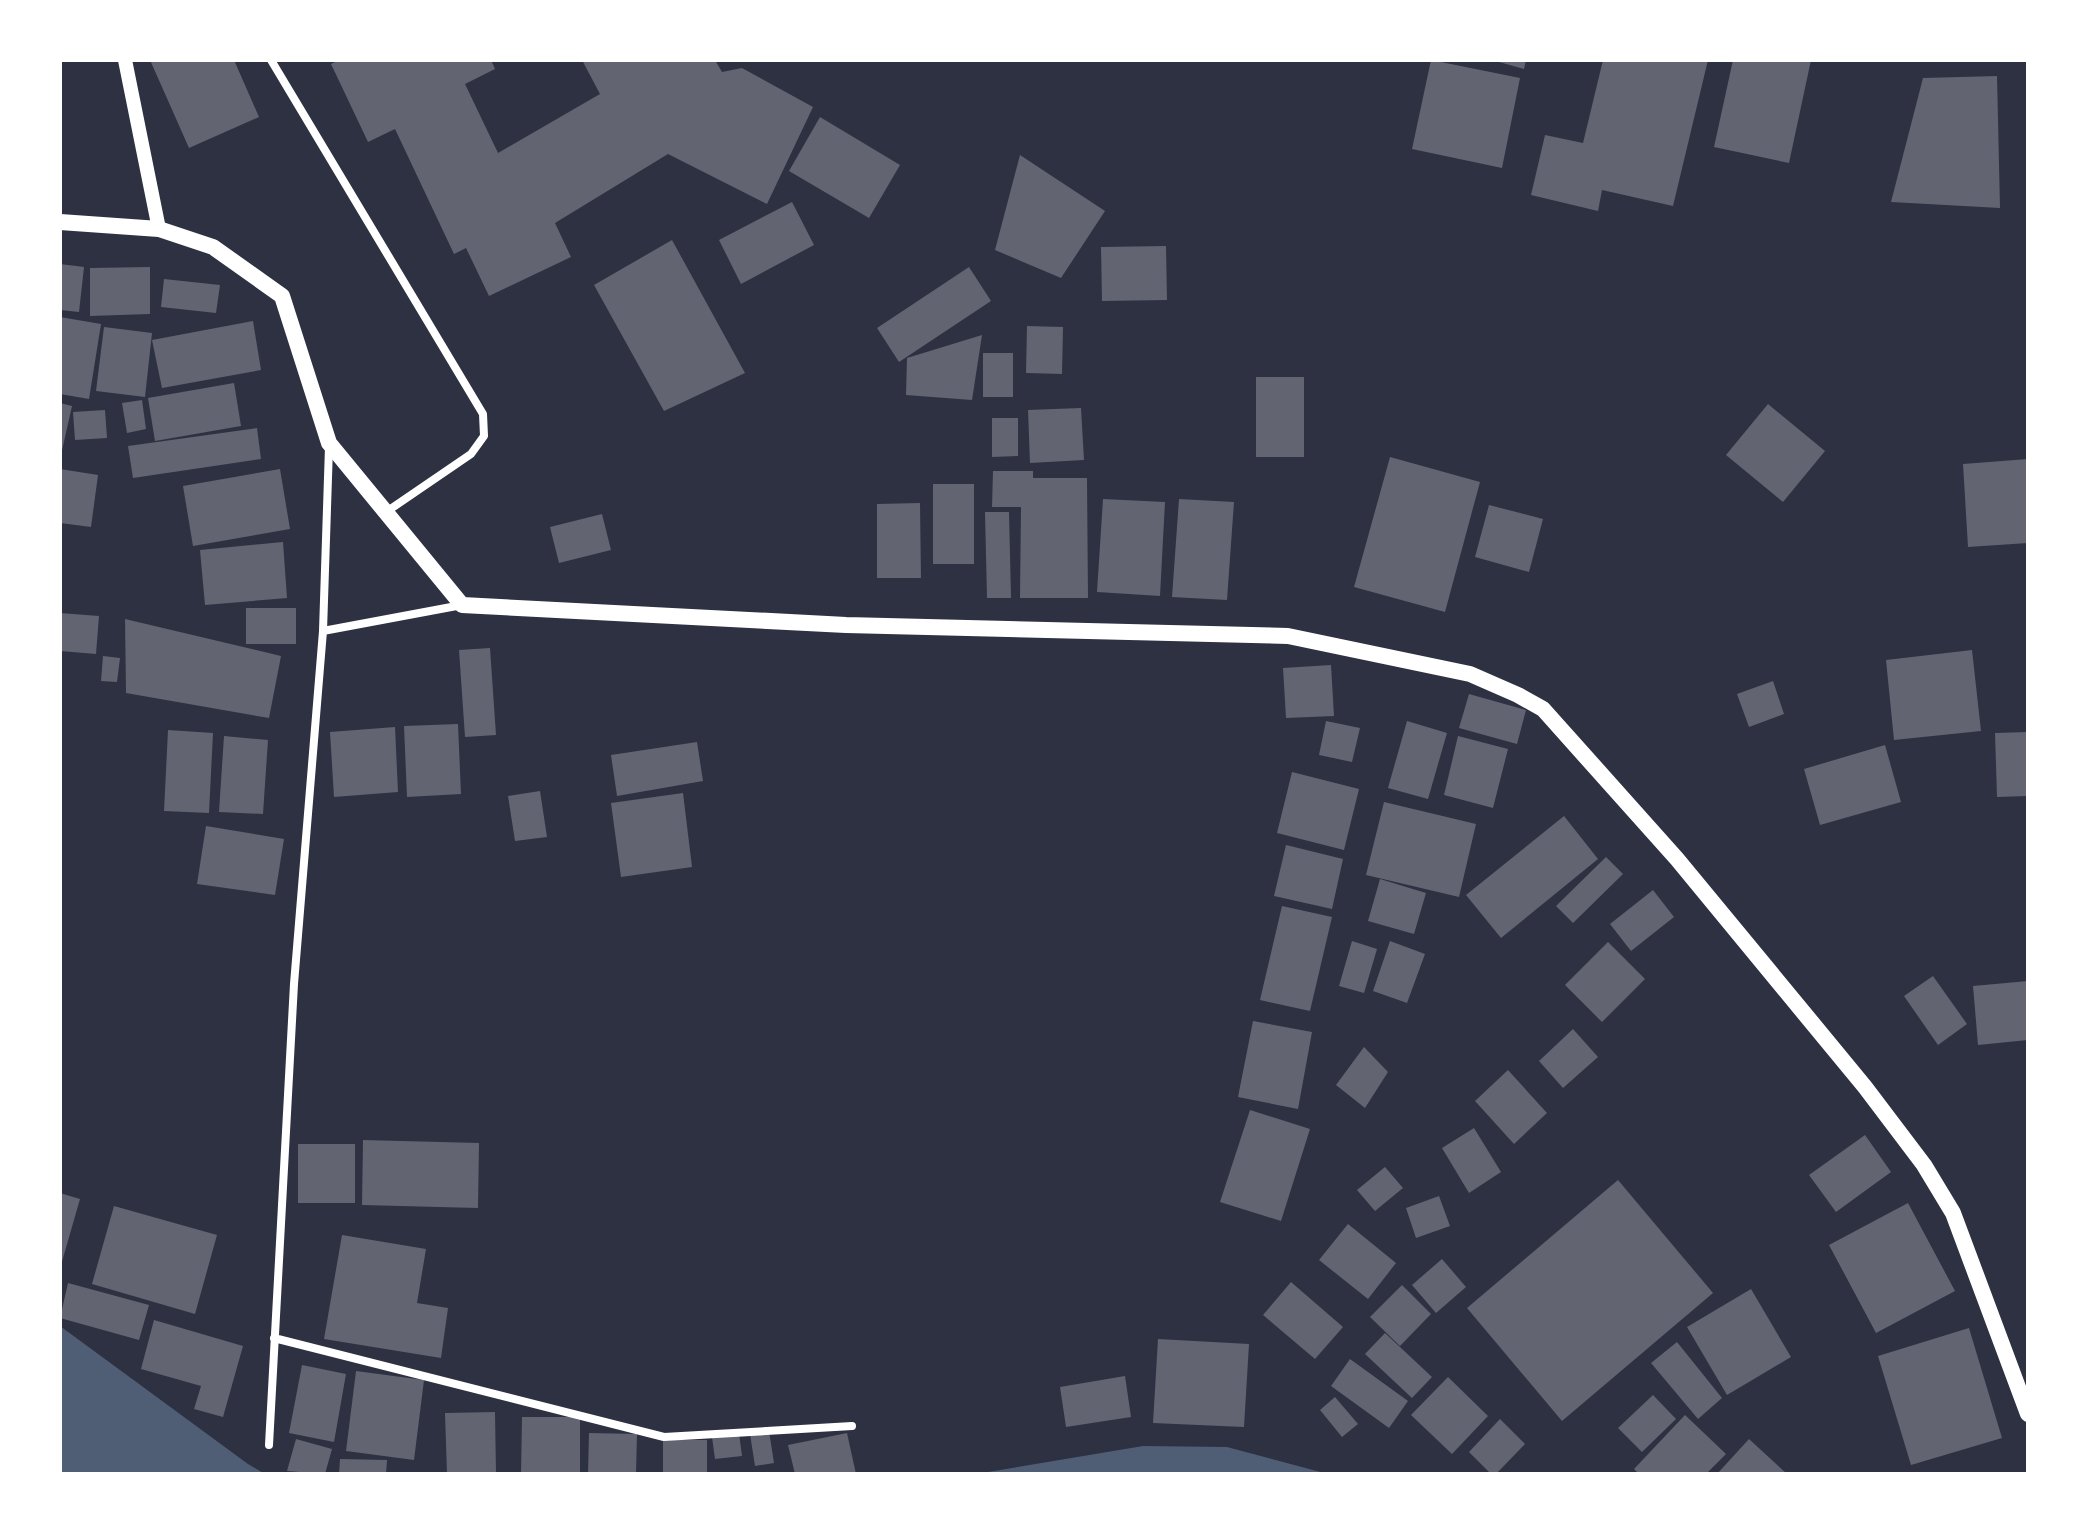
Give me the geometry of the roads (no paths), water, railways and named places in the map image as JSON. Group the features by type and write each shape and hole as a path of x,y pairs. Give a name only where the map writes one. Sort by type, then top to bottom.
{"main road":[{"path":"60,222 159,229 213,247 282,296 329,443 462,605 846,625 1288,636 1470,674 1543,709 1677,859 1865,1087 1924,1165 1953,1213 2028,1414"}],"street":[{"path":"125,60 159,229"},
{"path":"271,60 483,414 484,436 471,454 386,512"},
{"path":"269,1445 294,984 323,631 329,443"},
{"path":"323,631 462,605"},
{"path":"274,1338 664,1437 852,1426"}],"water":[{"path":"60,1326 248,1464 265,1474 60,1474"},
{"path":"1143,1446 1227,1447 1328,1474 976,1474"}]}
